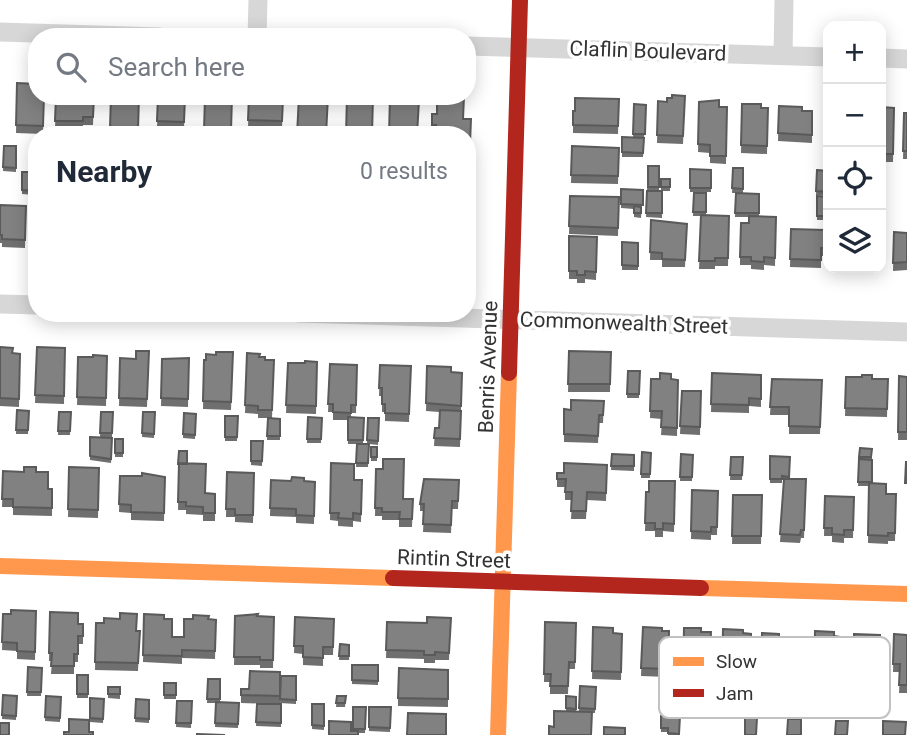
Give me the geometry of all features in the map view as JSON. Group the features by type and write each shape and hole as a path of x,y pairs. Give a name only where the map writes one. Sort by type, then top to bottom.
{"street":[{"path":"257,28 258,0"},
{"name":"Benris Avenue","path":"498,735 520,0"},
{"path":"783,55 784,0"},
{"path":"0,32 28,33"},
{"name":"Claflin Boulevard","path":"476,46 823,57"},
{"path":"886,58 907,59"},
{"path":"0,304 28,305"},
{"name":"Commonwealth Street","path":"476,319 907,332"},
{"name":"Rintin Street","path":"0,566 907,594"}],"building":[{"path":"17,83 28,84 28,105 44,105 43,126 16,125"},
{"path":"672,95 685,96 683,136 657,135 658,101 667,102 667,98 672,98"},
{"path":"575,98 619,99 618,126 573,125"},
{"path":"719,100 719,107 727,107 726,156 710,156 710,145 698,144 699,102"},
{"path":"634,104 646,105 645,134 633,134"},
{"path":"742,104 761,104 761,108 768,108 767,146 741,145"},
{"path":"56,105 94,105 93,117 83,117 83,121 55,121"},
{"path":"111,105 139,105 138,126 110,126"},
{"path":"158,105 185,105 184,122 157,121"},
{"path":"205,105 232,105 231,126 204,126"},
{"path":"249,105 283,105 282,121 248,120"},
{"path":"299,105 328,105 326,126 297,126"},
{"path":"347,105 373,105 372,126 346,126"},
{"path":"390,105 419,105 418,126 389,126"},
{"path":"437,105 464,105 463,119 471,119 471,126 432,125 432,114 437,114"},
{"path":"779,106 802,107 802,111 812,111 812,135 778,133"},
{"path":"886,107 894,108 893,154 886,154"},
{"path":"904,113 907,113 907,151 903,151"},
{"path":"622,137 644,138 643,153 622,152"},
{"path":"4,146 16,146 16,168 3,167"},
{"path":"572,146 619,148 618,176 571,175"},
{"path":"648,166 659,166 659,187 648,187"},
{"path":"733,168 743,168 743,189 732,188"},
{"path":"690,169 711,170 711,188 690,188"},
{"path":"817,170 823,171 823,192 816,191"},
{"path":"22,172 28,172 28,190 22,190"},
{"path":"661,179 670,179 670,187 661,187"},
{"path":"621,189 643,190 643,205 621,204"},
{"path":"647,191 662,191 662,213 646,213"},
{"path":"694,193 706,193 706,212 693,212"},
{"path":"736,193 759,194 759,213 735,213"},
{"path":"570,196 619,197 618,228 569,226"},
{"path":"817,196 823,197 823,216 817,216"},
{"path":"0,205 26,206 25,240 2,239"},
{"path":"634,206 641,207 641,213 634,213"},
{"path":"701,215 729,216 728,258 699,261"},
{"path":"749,216 776,217 775,258 764,257 764,262 751,261 751,257 740,257 741,223 749,223"},
{"path":"651,220 687,224 685,260 662,259 662,253 650,252"},
{"path":"791,229 823,230 821,260 790,259"},
{"path":"894,232 907,233 907,262 893,263"},
{"path":"569,236 597,237 596,272 585,271 585,275 577,275 577,271 569,271"},
{"path":"622,242 638,243 638,266 622,265"},
{"path":"0,347 13,348 12,353 20,354 19,399 0,398"},
{"path":"37,347 65,348 64,396 35,395"},
{"path":"136,351 149,351 147,399 119,398 120,358 136,359"},
{"path":"569,351 611,352 610,384 568,384"},
{"path":"216,352 233,352 231,402 203,401 204,360 206,354 216,355"},
{"path":"247,353 260,354 259,357 265,357 265,360 274,360 272,410 258,410 258,406 245,405"},
{"path":"107,356 106,398 77,397 78,357"},
{"path":"189,358 188,399 161,398 162,359"},
{"path":"317,362 316,406 286,405 288,363"},
{"path":"330,364 357,365 356,405 351,405 351,413 333,412 333,404 328,404"},
{"path":"380,365 411,366 409,414 385,413 382,388 379,388"},
{"path":"427,366 451,367 451,372 462,373 461,406 426,403"},
{"path":"628,371 640,371 639,394 627,394"},
{"path":"660,373 671,374 671,379 678,380 677,428 661,427 662,411 650,411 651,379 660,379"},
{"path":"712,373 761,375 761,399 749,398 749,405 711,404"},
{"path":"872,375 872,379 888,379 887,409 845,408 846,377"},
{"path":"899,376 907,377 907,432 898,432"},
{"path":"772,379 822,380 820,427 789,426 789,407 770,407"},
{"path":"682,391 701,391 700,427 680,426"},
{"path":"571,400 604,401 603,415 599,415 598,436 564,434 564,409 571,410"},
{"path":"17,410 29,411 28,430 16,430"},
{"path":"440,410 461,411 460,439 434,438 435,428 439,428"},
{"path":"59,412 71,412 70,431 58,431"},
{"path":"101,412 113,412 112,433 100,433"},
{"path":"143,412 155,412 154,434 142,433"},
{"path":"184,413 196,414 195,435 183,434"},
{"path":"225,416 238,416 237,437 225,437"},
{"path":"308,417 322,418 321,439 307,439"},
{"path":"348,417 364,418 363,440 348,440"},
{"path":"268,418 280,419 280,436 267,436"},
{"path":"368,418 379,418 378,441 367,440"},
{"path":"90,437 112,438 111,459 90,456"},
{"path":"115,439 123,439 123,453 115,453"},
{"path":"251,441 263,441 262,461 251,461"},
{"path":"357,444 369,444 368,463 356,463"},
{"path":"371,447 377,447 377,457 371,457"},
{"path":"860,448 872,449 871,457 859,457"},
{"path":"179,451 187,451 187,464 178,464"},
{"path":"642,452 651,453 650,474 641,474"},
{"path":"612,454 634,455 634,466 611,466"},
{"path":"681,454 693,455 692,477 680,477"},
{"path":"770,456 790,457 789,477 770,479"},
{"path":"731,457 743,457 742,475 730,475"},
{"path":"383,459 404,459 403,499 413,499 412,519 399,519 400,512 382,512 382,508 375,508 376,469 383,469"},
{"path":"859,459 872,460 872,482 858,482"},
{"path":"906,462 907,483 905,483"},
{"path":"179,463 206,464 205,493 215,494 215,513 203,513 203,507 186,506 186,502 178,502"},
{"path":"331,463 354,464 354,480 362,480 361,514 353,513 353,519 338,518 339,513 330,513"},
{"path":"564,463 607,465 606,493 587,492 586,511 571,511 572,492 565,492 566,479 557,479 557,473 564,473"},
{"path":"24,467 36,467 36,472 48,472 52,508 13,507 13,499 2,499 3,471 24,472"},
{"path":"69,467 99,468 98,510 68,509"},
{"path":"227,472 254,473 253,515 235,515 235,509 226,509"},
{"path":"142,473 165,477 164,513 131,512 131,505 119,504 120,476 142,476"},
{"path":"292,477 315,482 314,516 296,515 296,509 270,508 271,480 291,481"},
{"path":"424,479 459,480 458,501 452,501 451,525 423,524 424,504 420,504"},
{"path":"784,479 806,479 804,530 801,530 800,535 780,534"},
{"path":"649,481 675,481 674,524 663,523 663,529 655,529 655,523 645,523"},
{"path":"869,483 886,484 886,494 896,494 895,533 888,533 888,536 868,535"},
{"path":"692,490 718,491 717,527 711,527 711,532 691,531"},
{"path":"733,495 762,495 761,536 732,536"},
{"path":"825,496 854,497 853,530 844,530 844,535 832,534 832,528 824,528"},
{"path":"11,610 36,611 35,652 17,651 17,643 2,642 3,614 11,614"},
{"path":"50,612 78,613 78,624 83,624 83,636 78,636 78,654 74,654 74,666 51,666"},
{"path":"120,613 137,614 136,631 140,631 138,663 95,662 96,623 104,623 104,618 120,619"},
{"path":"144,614 164,615 164,619 172,619 172,637 184,637 184,619 193,619 193,615 209,616 208,619 216,620 215,651 182,650 182,656 143,655"},
{"path":"258,614 257,616 274,617 273,660 234,657 235,616"},
{"path":"295,617 334,619 333,647 323,647 323,658 303,657 303,646 294,646"},
{"path":"427,617 451,618 449,653 435,652 435,655 424,655 424,651 386,650 387,622 427,623"},
{"path":"545,622 576,623 575,662 569,662 568,686 550,686 551,674 544,674"},
{"path":"593,627 613,628 613,633 622,634 621,672 592,671"},
{"path":"643,627 669,631 669,637 659,637 659,669 641,668"},
{"path":"684,628 701,628 701,632 711,632 711,637 684,637"},
{"path":"723,629 743,630 743,633 751,634 751,637 723,637"},
{"path":"815,631 834,632 834,636 841,637 815,637"},
{"path":"762,633 779,634 779,637 762,637"},
{"path":"854,634 880,635 880,637 854,637"},
{"path":"894,634 907,635 907,685 899,685 900,664 893,664"},
{"path":"340,644 349,645 349,656 339,656"},
{"path":"352,665 378,665 378,681 352,680"},
{"path":"28,667 42,668 41,692 27,692"},
{"path":"399,668 448,670 448,699 398,698"},
{"path":"250,671 280,672 280,696 241,695 241,689 249,689"},
{"path":"77,675 88,675 88,694 77,694"},
{"path":"281,676 296,676 296,700 280,699"},
{"path":"208,679 220,679 220,699 207,699"},
{"path":"164,683 176,683 176,695 164,695"},
{"path":"580,686 596,687 595,709 579,708"},
{"path":"108,687 120,687 120,694 108,694"},
{"path":"3,695 17,696 16,716 2,715"},
{"path":"46,696 61,697 60,718 45,717"},
{"path":"337,696 346,696 345,703 336,703"},
{"path":"566,696 576,697 576,709 566,708"},
{"path":"90,698 104,699 103,719 90,718"},
{"path":"136,699 149,700 149,719 135,718"},
{"path":"177,701 192,701 191,723 176,723"},
{"path":"216,702 239,703 238,724 215,723"},
{"path":"257,704 281,704 281,723 256,722"},
{"path":"312,704 324,704 324,726 312,725"},
{"path":"353,707 366,707 365,729 353,729"},
{"path":"369,707 391,707 390,728 369,727"},
{"path":"554,711 592,712 591,735 549,735 549,726 554,727"},
{"path":"408,713 446,714 446,735 407,735"},
{"path":"661,718 680,718 679,734 668,733 668,728 661,728"},
{"path":"745,718 757,718 756,735 745,735"},
{"path":"69,719 89,720 89,732 93,732 93,735 64,735 64,732 69,732"},
{"path":"788,719 801,719 801,735 787,735"},
{"path":"329,721 351,722 351,731 358,731 358,735 329,735"},
{"path":"836,721 848,721 847,735 835,735"},
{"path":"883,721 906,722 905,735 883,735"},
{"path":"0,723 9,723 9,735 0,735"},
{"path":"604,727 625,728 625,735 604,735"}],"traffic: slow":[{"path":"498,735 509,373"},
{"path":"0,566 393,578"},
{"path":"701,588 907,594"}],"traffic: jam":[{"path":"509,373 520,0"},
{"path":"393,578 701,588"}]}
